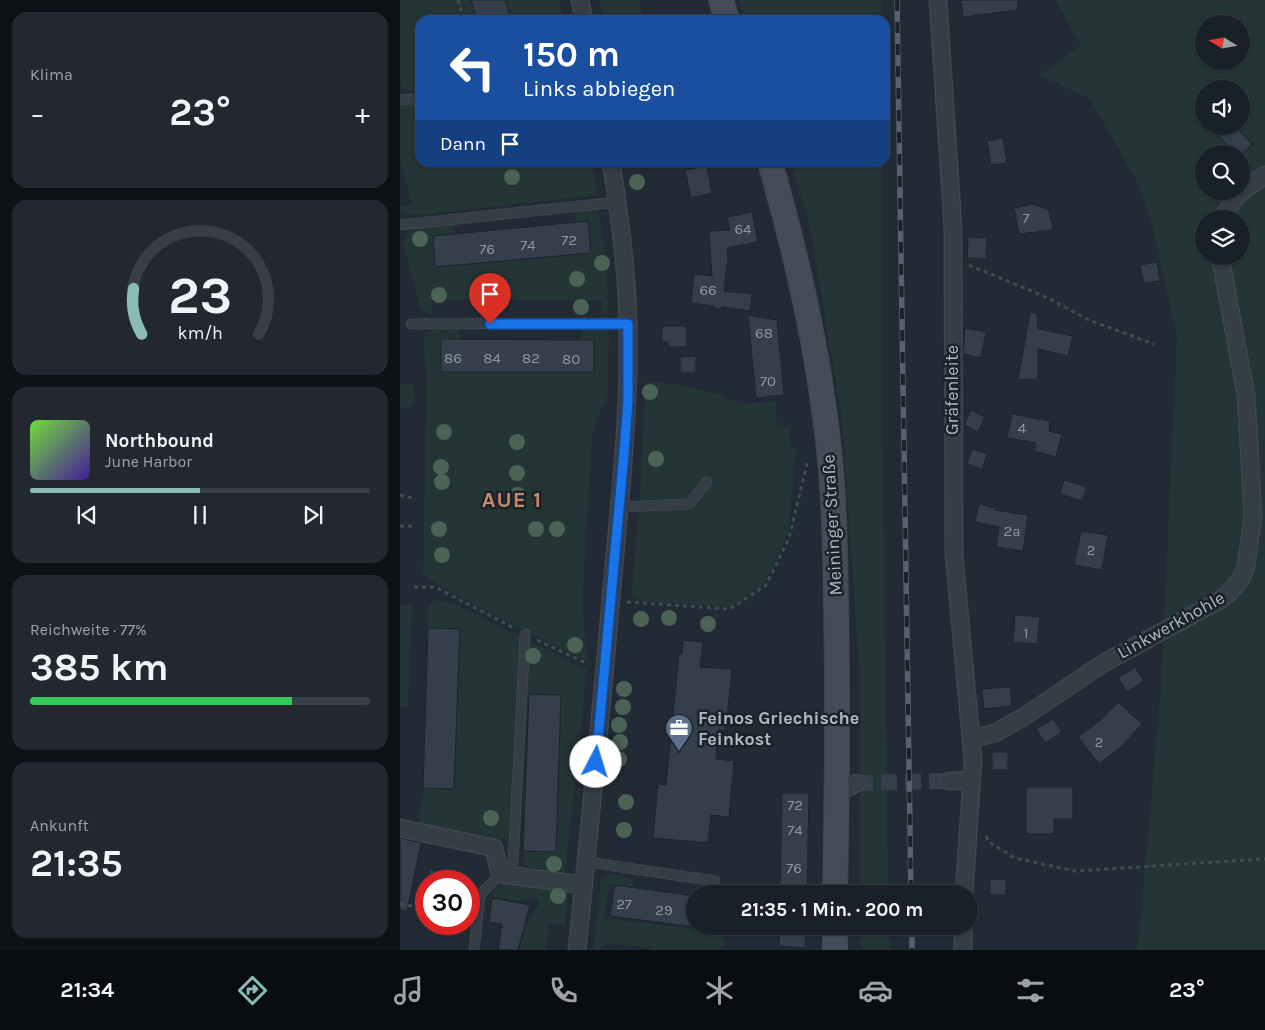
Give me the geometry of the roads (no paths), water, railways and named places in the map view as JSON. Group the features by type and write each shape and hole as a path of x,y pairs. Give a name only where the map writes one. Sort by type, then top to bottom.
{"main road":[{"path":"721,0 726,15"},
{"name":"Meininger Straße","path":"771,167 788,223 808,315 826,419 835,531 837,643 847,788 837,885"},
{"path":"835,935 835,950"}],"street":[{"path":"580,0 583,15"},
{"name":"Gräfenleite","path":"938,0 953,228 954,554 974,761 965,885"},
{"path":"577,950 605,672 628,401 628,324 624,263 618,202 612,167"},
{"path":"1228,210 1237,195 1265,175"},
{"name":"Linkwerkhohle","path":"972,739 995,733 1025,716 1102,664 1220,600 1229,593 1242,577 1247,559 1253,516 1251,462 1246,395 1222,265"},
{"path":"949,781 972,780"},
{"path":"400,828 494,848 500,874 584,885"},
{"path":"963,935 963,950"}],"lane":[{"path":"400,100 415,98"},
{"path":"400,225 618,202"},
{"path":"410,324 628,324"},
{"path":"620,507 689,504 707,482"},
{"path":"474,950 480,895 513,863 525,634"},
{"path":"587,862 715,881"}],"tunnel":[{"path":"857,783 949,781"}],"railway":[{"path":"897,0 911,885"},
{"path":"912,935 912,950"}],"place":[{"name":"Feinos Griechische Feinkost","path":"679,752"}],"district":[{"name":"AUE 1","path":"512,500"}]}
